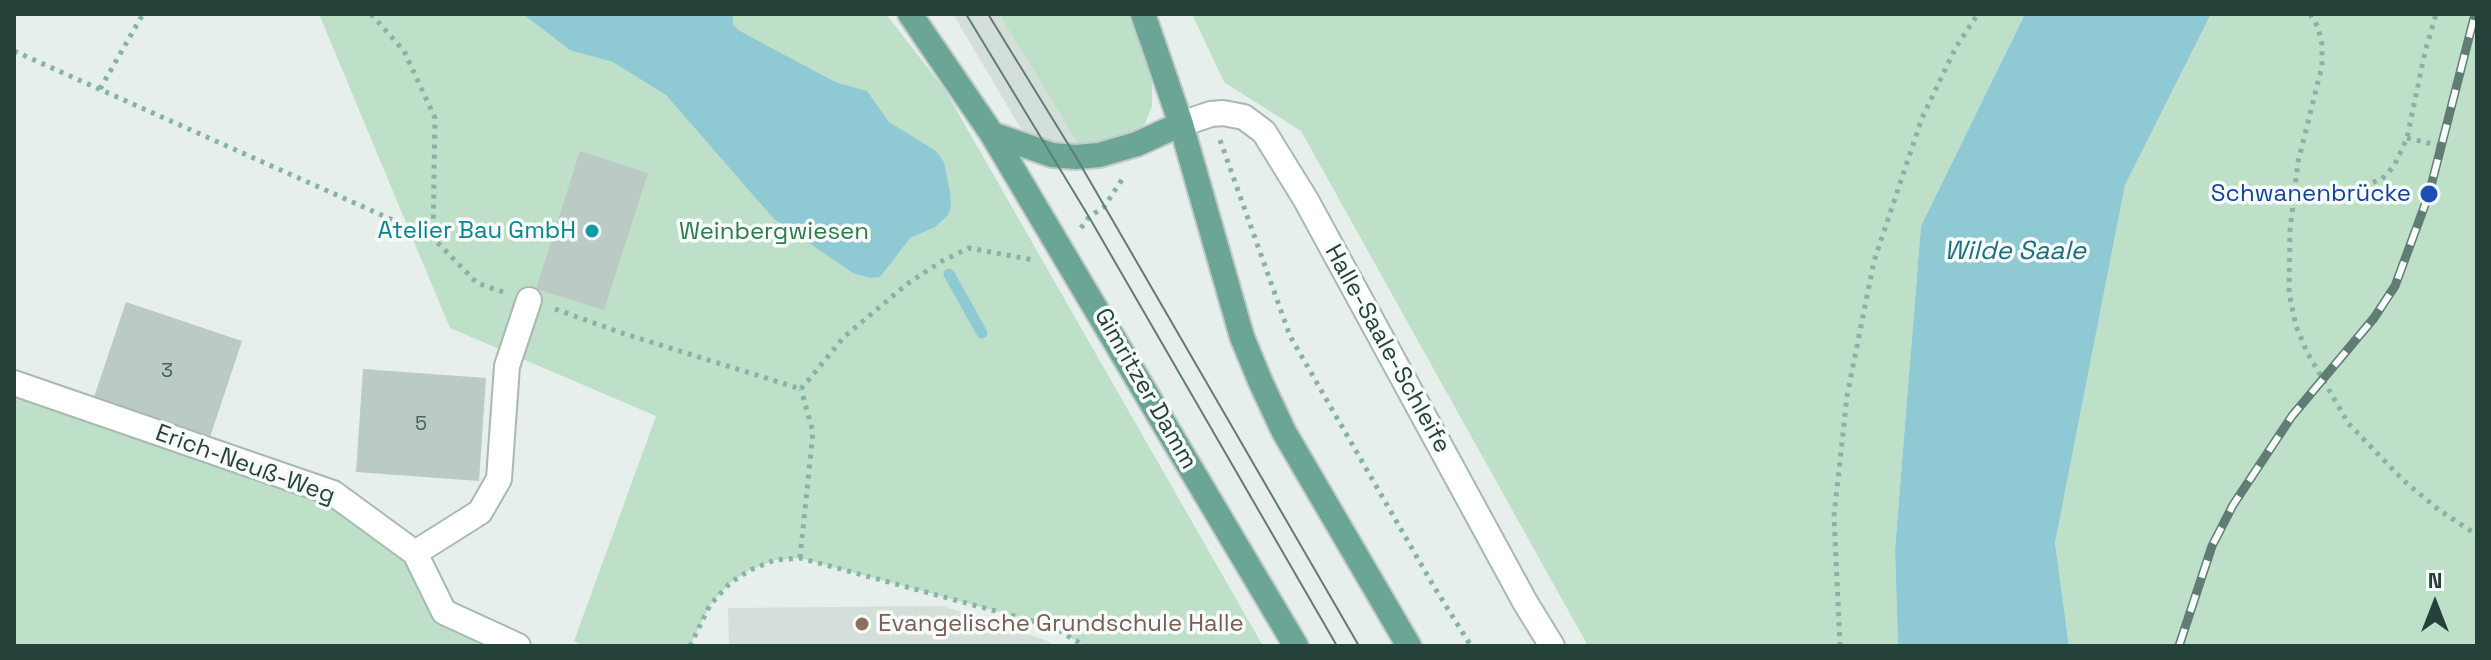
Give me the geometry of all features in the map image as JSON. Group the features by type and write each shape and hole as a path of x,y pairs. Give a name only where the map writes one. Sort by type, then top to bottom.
{"main road":[{"name":"Gimritzer Damm","path":"910,14 992,134 1296,646"},
{"path":"1143,14 1181,124 1242,337 1261,383 1291,443 1409,646"},
{"path":"992,134 1052,155 1076,157 1099,155 1137,144 1181,124"}],"street":[{"name":"Halle-Saale-Schleife","path":"1181,124 1211,114 1235,114 1252,121 1279,154 1552,646"},
{"path":"415,553 480,512 499,479 507,366 529,300"},
{"name":"Erich-Neuß-Weg","path":"14,383 333,493 415,553 444,612 518,646"}],"path":[{"path":"100,90 143,14"},
{"path":"371,14 404,51 435,118 433,238"},
{"path":"1840,646 1834,516 1847,396 1874,261 1922,118 1956,47 1978,14"},
{"path":"2310,14 2318,27 2322,66 2298,162 2290,230 2289,293 2296,326 2307,352 2348,423 2404,481 2439,510 2477,535"},
{"path":"2295,193 2342,194 2382,179 2394,166 2407,138 2436,14"},
{"path":"14,51 433,238 477,283 622,333 801,389"},
{"path":"1211,114 1290,336 1471,646"},
{"path":"2407,138 2437,145"},
{"path":"801,389 844,337 907,284 942,261 969,248 1025,260 1045,259 1064,252 1089,217 1104,207"},
{"path":"800,558 813,432 801,389"},
{"path":"690,646 710,605 730,583 750,570 775,560 800,558 1051,626 1085,646"}],"shaded area":[{"path":"953,14 999,14 1080,147 1058,145 1021,129"},
{"name":"Evangelische Grundschule Halle","path":"943,606 1056,646 729,646 728,608"}],"green space":[{"name":"Weinbergwiesen","path":"319,14 886,14 945,90 1263,646 1085,646 1051,626 800,558 775,560 750,570 730,583 710,605 690,646 583,646 574,641 656,416 450,328"},
{"path":"999,14 1131,14 1149,59 1152,106 1145,124 1130,135 1105,144 1080,147"},
{"path":"1192,14 2025,14 1921,226 1895,549 1898,646 1588,646 1301,131 1224,82"},
{"path":"2211,14 2477,14 2477,646 2069,646 2055,543 2125,185"},
{"path":"14,392 331,500 410,559 441,616 502,646 14,646"}],"water":[{"path":"523,14 733,14 733,24 738,30 835,82 867,91 889,122 936,151 944,162 950,192 948,215 935,227 910,238 880,277 870,278 853,273 774,219 666,95 613,62 570,50"},
{"name":"Wilde Saale","path":"2025,14 2211,14 2125,185 2055,543 2069,646 1898,646 1895,549 1921,226"}],"building":[{"name":"Atelier Bau GmbH","path":"580,151 648,173 604,310 536,289"},
{"path":"126,302 242,341 208,443 92,403"},
{"path":"363,369 486,378 479,481 356,472"}],"waterway":[{"path":"949,274 982,333"}],"tram line":[{"path":"966,14 1089,217 1337,646"},
{"path":"988,14 1076,157 1359,646"}],"railway":[{"path":"2179,646 2212,546 2233,505 2292,416 2374,318 2395,286 2429,194 2475,14"}],"place":[{"name":"Schwanenbrücke","path":"2429,194"},
{"name":"Atelier Bau GmbH","path":"592,231"},
{"name":"Evangelische Grundschule Halle","path":"862,624"}]}
